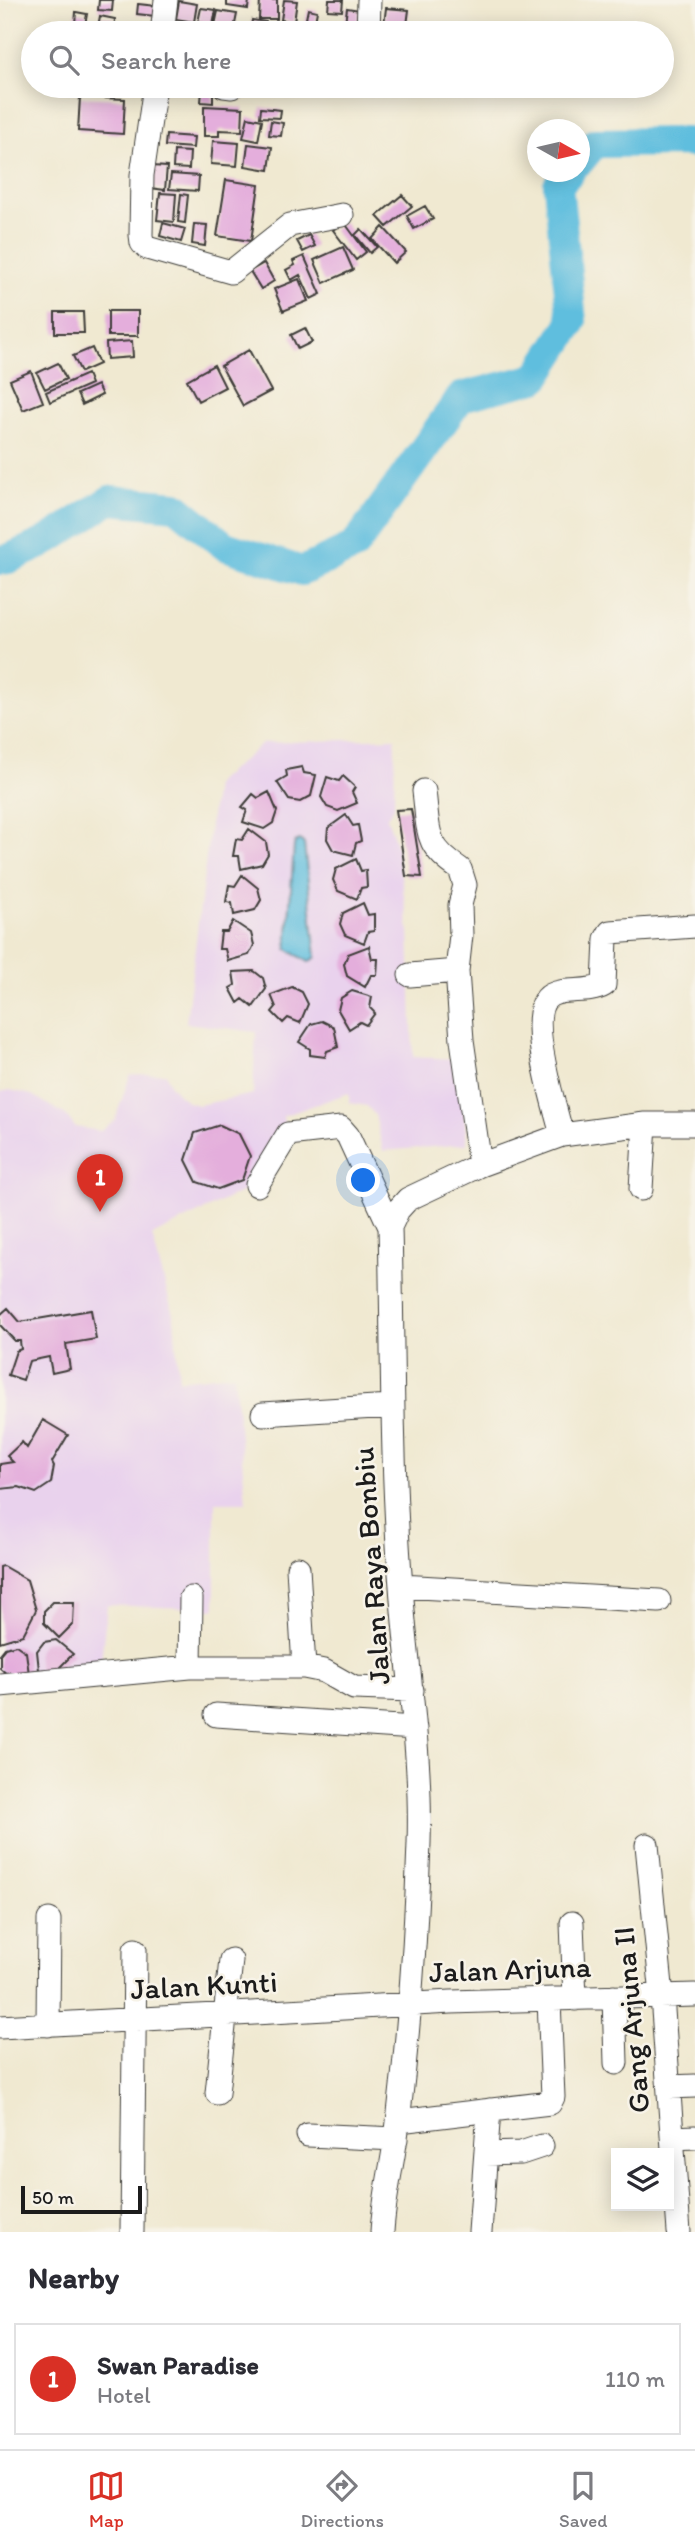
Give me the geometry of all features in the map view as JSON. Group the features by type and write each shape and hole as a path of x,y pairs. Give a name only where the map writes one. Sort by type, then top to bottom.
{"street":[{"path":"163,21 166,0"},
{"path":"368,21 369,0"},
{"path":"153,98 142,175 141,235 142,243 147,248 228,273 233,272 290,225 342,215"},
{"path":"424,791 430,840 442,857 460,869 465,885 460,905 461,935 457,971 462,1040 480,1165"},
{"path":"562,1135 541,1050 539,1022 542,1002 554,993 604,985 606,939 610,932 695,926"},
{"path":"410,975 457,971"},
{"path":"641,1189 645,1124"},
{"path":"390,1227 398,1210 408,1199 480,1165 562,1135 645,1124 695,1124"},
{"path":"257,1185 288,1134 341,1128 348,1136 390,1227"},
{"name":"Jalan Raya Bonbiu","path":"382,2232 411,2004 419,1842 415,1728 401,1586 391,1406 393,1349 390,1227"},
{"path":"263,1414 391,1406"},
{"path":"298,1568 304,1667"},
{"path":"401,1586 659,1601"},
{"path":"190,1667 191,1598"},
{"path":"0,1685 190,1667 304,1667 324,1671 354,1688 412,1690"},
{"path":"216,1715 415,1728"},
{"name":"Gang Arjuna II","path":"647,1845 669,2087 684,2138 678,2232"},
{"path":"48,2025 49,1920"},
{"path":"572,1923 575,1999"},
{"path":"132,2232 135,1950"},
{"path":"216,2093 231,1960"},
{"name":"Jalan Arjuna","path":"411,2004 695,1995"},
{"path":"614,1997 616,2063"},
{"path":"308,2135 397,2130 489,2110 545,2105 552,2101 549,2000"},
{"name":"Jalan Kunti","path":"0,2027 411,2004"},
{"path":"669,2087 695,2086"},
{"path":"480,2232 489,2110"},
{"path":"486,2154 521,2153 542,2146"}],"shaded area":[{"path":"395,738 394,807 387,817 397,847 409,931 413,1057 459,1059 467,1144 383,1151 375,1115 367,1106 349,1103 349,1093 283,1116 285,1128 249,1188 152,1236 174,1318 179,1380 234,1374 246,1502 215,1502 215,1609 107,1605 100,1671 0,1684 0,1092 10,1090 32,1095 66,1115 75,1127 101,1131 115,1120 130,1075 166,1073 170,1085 178,1094 188,1102 198,1105 253,1094 256,1032 186,1023 215,784 263,743"}],"water":[{"path":"300,840 304,844 316,957 309,962 287,949 294,846 295,842"}],"building":[{"path":"99,0 113,0 112,11 98,10"},
{"path":"227,0 249,0 248,9 227,6"},
{"path":"260,0 277,0 277,19 259,19"},
{"path":"284,0 297,1 294,21 281,20"},
{"path":"329,0 343,0 342,11 328,10"},
{"path":"179,1 197,4 194,21 176,19"},
{"path":"138,4 156,6 155,16 137,14"},
{"path":"201,8 216,10 214,21 198,21"},
{"path":"347,8 360,10 358,21 345,21"},
{"path":"386,8 409,10 408,21 384,21"},
{"path":"308,9 317,11 315,21 306,21"},
{"path":"218,11 237,14 236,21 216,21"},
{"path":"76,12 87,14 86,21 75,21"},
{"path":"100,16 115,19 115,21 99,21"},
{"path":"80,98 125,99 123,134 78,131"},
{"path":"201,98 213,98 213,103 201,102"},
{"path":"204,106 243,108 242,131 219,130 219,136 204,136"},
{"path":"261,108 281,110 280,118 260,117"},
{"path":"248,117 262,120 258,141 243,138"},
{"path":"271,121 283,123 281,136 269,135"},
{"path":"166,135 194,137 193,148 165,146"},
{"path":"213,141 239,143 237,166 211,164"},
{"path":"248,144 272,147 269,170 245,166"},
{"path":"174,151 190,152 189,169 173,168"},
{"path":"152,166 167,167 165,190 150,188"},
{"path":"171,174 199,176 198,191 169,189"},
{"path":"226,180 259,185 251,241 217,236"},
{"path":"160,193 176,194 174,222 157,220"},
{"path":"181,194 188,195 185,223 178,222"},
{"path":"402,195 412,206 387,227 377,216"},
{"path":"425,206 433,219 414,229 407,216"},
{"path":"344,222 366,252 356,260 333,230"},
{"path":"163,223 185,229 181,242 160,236"},
{"path":"194,224 207,225 205,246 192,244"},
{"path":"383,227 406,252 394,263 372,239"},
{"path":"361,229 377,247 370,253 355,235"},
{"path":"309,235 315,246 303,252 297,241"},
{"path":"343,247 353,270 324,283 314,260"},
{"path":"304,256 321,294 311,299 300,275 291,280 286,270 295,265 293,261"},
{"path":"264,263 274,281 261,289 250,271"},
{"path":"299,279 308,301 283,311 274,289"},
{"path":"108,311 138,311 138,336 108,336"},
{"path":"55,312 83,312 84,333 55,333"},
{"path":"305,328 312,342 298,349 291,335"},
{"path":"132,341 133,357 107,359 106,343"},
{"path":"92,348 99,364 81,372 73,356"},
{"path":"249,350 271,391 243,406 221,366"},
{"path":"58,363 66,379 45,389 37,373"},
{"path":"214,365 225,387 198,401 187,380"},
{"path":"31,371 43,402 23,410 10,380"},
{"path":"87,374 91,384 50,402 46,392"},
{"path":"97,385 102,395 82,405 77,394"},
{"path":"302,767 304,773 316,775 311,796 300,802 289,800 277,782 287,776 286,770"},
{"path":"343,776 355,787 352,792 357,803 338,811 327,807 321,797 327,777 339,781"},
{"path":"269,792 277,811 273,823 264,829 243,822 247,810 242,807 253,794 258,798"},
{"path":"411,809 422,877 406,876 396,810"},
{"path":"346,815 353,826 358,825 361,841 356,843 353,855 333,850 327,839 328,828"},
{"path":"249,829 266,842 268,854 262,864 241,869 239,856 233,856 236,839 242,840"},
{"path":"356,859 361,871 366,870 367,887 361,888 357,899 338,891 333,880 336,869"},
{"path":"242,875 258,888 261,900 255,910 234,915 232,903 226,902 229,885 235,886"},
{"path":"363,903 368,915 374,914 374,931 368,932 364,943 345,935 340,924 343,913"},
{"path":"233,921 251,933 254,945 249,955 228,961 225,949 219,949 221,932 227,932"},
{"path":"369,946 372,959 378,959 377,975 371,975 365,987 347,976 344,964 348,954"},
{"path":"254,971 263,978 266,989 253,1007 243,999 238,1003 230,988 235,985 233,972"},
{"path":"292,987 302,992 308,1004 300,1023 288,1018 283,1023 272,1012 276,1007 271,995"},
{"path":"352,991 372,997 370,1008 375,1013 366,1025 360,1022 349,1029 338,1010 341,998"},
{"path":"322,1021 334,1027 338,1047 327,1051 325,1057 310,1055 310,1049 299,1042 311,1024"},
{"path":"220,1125 239,1134 250,1156 242,1180 218,1189 197,1182 186,1160 195,1133"},
{"path":"8,1308 20,1322 91,1310 96,1339 66,1344 70,1369 52,1373 49,1357 29,1361 23,1380 8,1375 16,1351 21,1349 20,1341 15,1341 0,1325 0,1315"},
{"path":"43,1420 68,1435 52,1462 54,1466 51,1483 36,1493 19,1487 0,1489 0,1464 13,1462 7,1456 22,1442 27,1448"},
{"path":"3,1566 27,1580 36,1610 23,1635 0,1642 0,1567"},
{"path":"53,1602 74,1602 73,1624 59,1638 44,1623 44,1611"},
{"path":"56,1640 73,1654 58,1669 39,1670 37,1651 44,1642"},
{"path":"16,1645 26,1652 29,1674 8,1675 0,1668 0,1654 5,1648"}],"waterway":[{"path":"590,149 595,143 695,144"},
{"path":"0,560 43,543 110,500 176,506 225,546 302,571 354,547 461,397 536,378 572,322 558,185 561,182"}],"place":[{"name":"Swan Paradise","path":"100,1212"}]}
